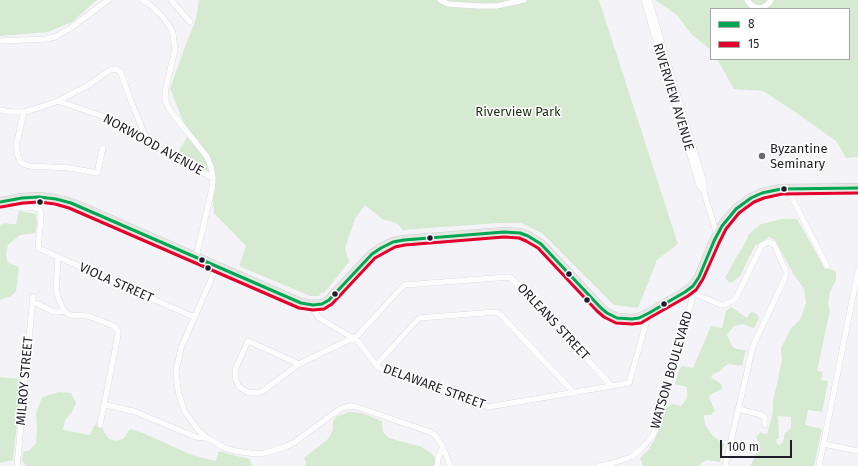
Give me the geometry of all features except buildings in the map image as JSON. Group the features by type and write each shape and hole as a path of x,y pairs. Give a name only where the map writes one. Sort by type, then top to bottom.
{"main road":[{"path":"3,201 39,197 71,203 301,303 310,305 319,305 327,301 372,254 393,242 510,232 524,234 533,238 540,244 601,308 617,318 632,319 643,317 691,288 696,283 717,235 728,218 736,209 746,202 762,193 787,188 858,188"}],"street":[{"path":"0,41 46,39 55,37 72,27 108,0"},
{"path":"142,0 149,4 162,16 172,30 175,50 166,87 165,99 169,109 207,157 211,167 213,178 212,189 196,257"},
{"path":"171,0 190,22"},
{"path":"440,0 448,4 479,6 496,6 524,0"},
{"name":"RIVERVIEW AVENUE","path":"644,0 699,185 704,192"},
{"name":"RIVERVIEW AVENUE","path":"649,0 704,183 704,192 717,235"},
{"path":"747,0 751,5 758,8 762,8 771,0"},
{"path":"0,110 24,112 58,101 87,86 114,68 121,73 148,143"},
{"name":"NORWOOD AVENUE","path":"58,101 108,118 133,132 148,143 213,178"},
{"path":"24,112 16,146 21,163 29,166 70,168 97,173 103,148"},
{"path":"787,188 827,266"},
{"name":"VIOLA STREET","path":"3,201 14,207 35,208 40,210 41,223 38,248 194,316"},
{"path":"691,288 698,295 721,305 734,300 762,245 769,242 774,244 785,269 786,275 784,280 753,346 725,466"},
{"path":"58,257 56,289 64,311 70,315 88,316 99,320 114,326 118,331 100,425"},
{"path":"217,266 194,316 177,362 176,379 185,412 206,438 220,446 236,451 256,454 275,451 295,442 342,408 351,406 363,408 434,434 443,447 450,466"},
{"path":"819,466 858,271"},
{"name":"ORLEANS STREET","path":"300,364 248,341 235,373 237,384 247,392 257,393 263,391 300,364 354,338 404,285 510,278 612,386"},
{"name":"WATSON BOULEVARD","path":"599,466 613,464 631,457 641,450 653,435 660,417 692,299 691,288"},
{"name":"MILROY STREET","path":"17,466 33,296"},
{"path":"32,303 38,304 54,312 64,311"},
{"name":"DELAWARE STREET","path":"310,305 320,318 360,343 376,365 381,369 488,407 629,383 649,313"},
{"path":"376,365 419,318 496,312 500,314 574,393"},
{"path":"105,405 133,411 196,437 206,438"},
{"path":"738,410 762,415 765,418 765,425"},
{"path":"824,444 858,451"},
{"path":"437,466 438,458 443,447"}],"green space":[{"path":"0,0 97,0 72,22 48,32 0,36"},
{"name":"Riverview Park","path":"199,0 599,0 678,244 657,260 638,308 614,305 542,233 521,223 498,223 403,230 397,223 382,219 365,205 355,219 345,248 349,262 324,293 321,293 319,296 310,296 239,266 246,246 214,213 214,176 179,151 190,132 184,124 170,88 196,19"},
{"path":"655,0 858,0 858,157 846,158 836,141 763,91 734,89 718,60 850,60 850,8 710,8 710,49 691,34 677,15"},
{"path":"19,211 36,214 37,223 35,233 20,235 8,245 6,255 8,263 19,267 16,291 11,296 0,300 0,225 5,223 16,224"},
{"path":"782,219 797,219 825,269 831,269 836,272 836,280 830,292 828,303 830,310 817,371 823,372 821,380 828,381 822,412 808,410 805,425 822,429 814,466 750,466 755,457 759,444 756,436 761,432 767,434 772,416 773,402 782,360 781,348 791,328 800,320 806,303 804,289 794,275 775,240 769,237 755,246 740,276 730,283 725,278 749,234 761,224","holes":["778,416 791,417 791,428 785,433 783,442 780,445 777,444 776,440 779,438"]},
{"path":"731,307 747,318 750,313 753,312 758,315 759,319 754,328 744,324 734,326 727,335 732,346 736,349 746,350 742,366 729,364 719,372 713,374 711,378 722,385 722,389 710,395 709,398 715,410 711,415 704,415 705,425 714,437 724,444 720,462 707,460 701,463 700,466 643,466 640,458 648,450 655,439 666,408 672,404 681,406 687,398 687,387 675,384 679,370 682,366 693,368 711,326 722,328 726,311"},
{"path":"0,377 21,379 21,387 13,460 0,463"},
{"path":"59,392 71,393 76,403 72,412 65,420 63,430 90,435 94,426 98,422 101,422 103,430 109,439 116,441 123,439 130,429 143,433 192,455 216,461 219,451 250,459 252,466 26,466 22,461 23,452 30,450 36,443 36,414 42,397"},
{"path":"350,412 362,413 382,421 383,432 389,438 422,447 436,459 435,466 305,466 306,462 304,458 328,439 333,430 333,421 337,416"}],"transit line":[{"name":"8","path":"0,202 39,197 71,203 301,303 313,305 322,304 329,300 372,254 393,242 504,232 520,233 541,244 607,313 617,318 632,319 639,318 649,313 693,286 699,277 722,226 736,209 751,198 762,193 781,189 858,188"},
{"name":"15","path":"1,207 39,202 69,208 299,308 313,310 324,309 332,304 375,258 395,247 504,237 519,238 538,248 604,317 616,323 632,324 641,323 696,290 703,279 726,229 739,213 754,202 782,194 858,193"}],"place":[{"name":"Byzantine Seminary","path":"762,156"}]}
